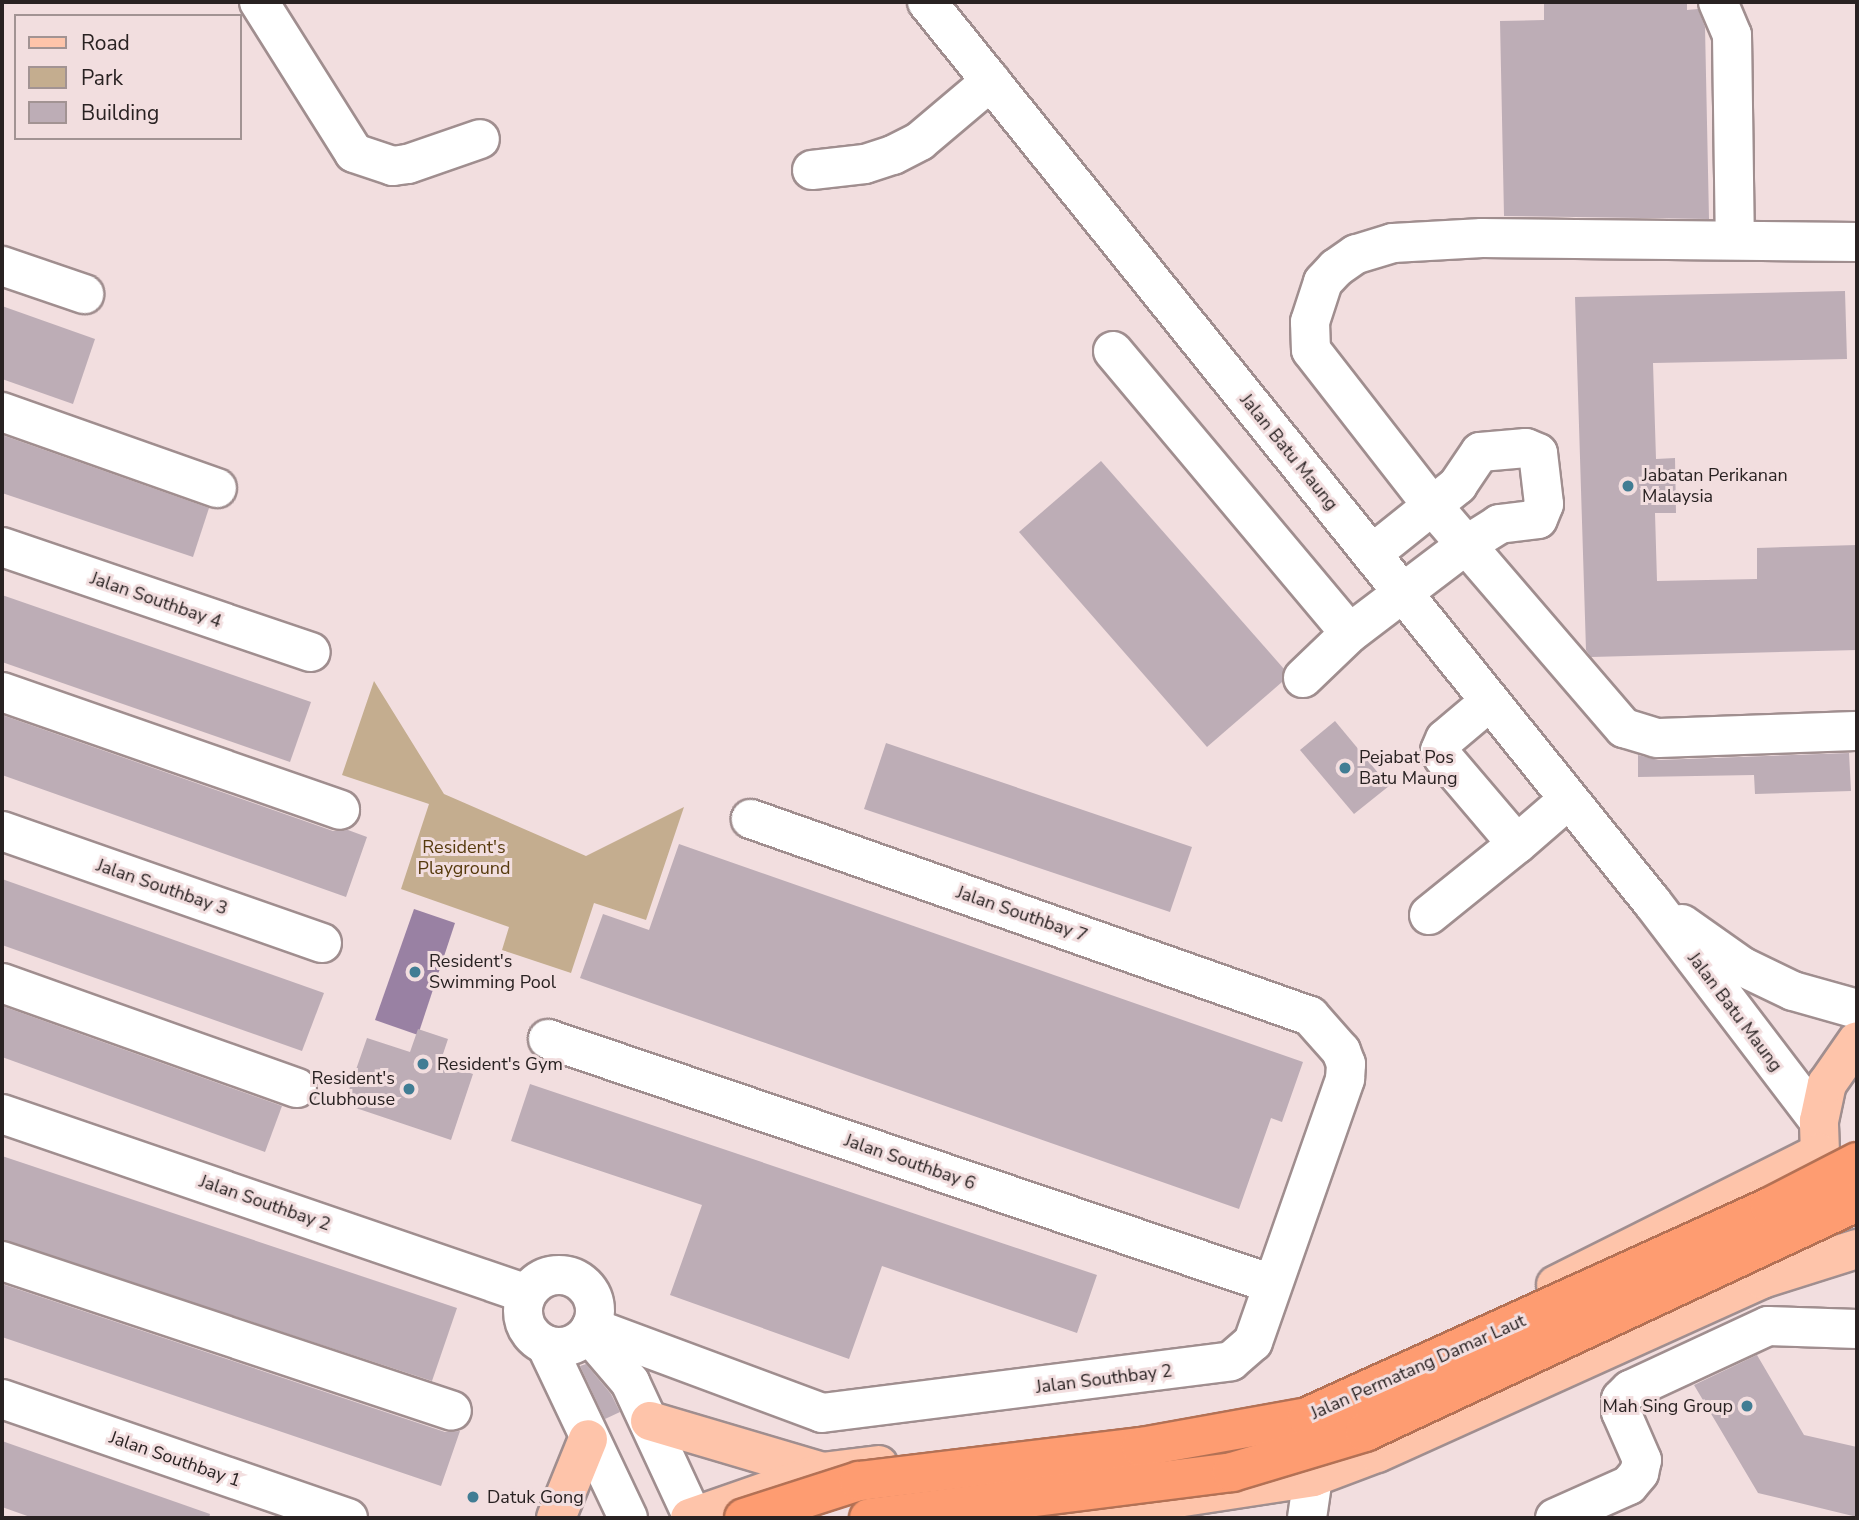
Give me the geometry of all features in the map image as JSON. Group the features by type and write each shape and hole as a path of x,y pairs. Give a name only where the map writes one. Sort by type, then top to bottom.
{"highway":[{"name":"Jalan Permatang Damar Laut","path":"744,1518 859,1481 1141,1447 1307,1417 1633,1271 1857,1163"},
{"name":"Jalan Permatang Damar Laut","path":"870,1518 1232,1472 1365,1432 1857,1202"}],"main road":[{"path":"1857,1041 1827,1084 1819,1137 1831,1187 1857,1222"},
{"path":"692,1518 822,1472 1266,1409 1363,1380 1819,1137"},
{"path":"1046,1518 1313,1477 1377,1453 1762,1279 1857,1249"},
{"path":"650,1421 822,1472"},
{"path":"556,1518 588,1439"}],"street":[{"path":"259,2 354,153 393,166 408,164 480,139"},
{"name":"Jalan Batu Maung","path":"927,2 1652,902 1819,1137"},
{"path":"1718,2 1732,35 1735,239"},
{"path":"812,170 865,164 893,155 920,141 991,81"},
{"path":"1857,242 1482,238 1393,243 1356,254 1336,268 1315,299 1311,350 1431,504 1623,728 1657,738 1857,731"},
{"path":"2,265 84,294"},
{"path":"1112,351 1350,634"},
{"path":"2,412 217,488"},
{"path":"1303,678 1350,634 1466,545 1499,524 1538,519 1542,513 1538,453 1526,448 1480,452 1458,485 1372,554"},
{"name":"Jalan Southbay 4","path":"2,547 311,652"},
{"path":"2,692 340,810"},
{"path":"1489,702 1445,739 1440,751 1517,844"},
{"path":"1429,915 1568,800"},
{"name":"Jalan Southbay 7","path":"751,819 1293,1009"},
{"name":"Jalan Southbay 3","path":"2,831 322,943"},
{"name":"Jalan Batu Maung","path":"1652,902 1743,967 1793,991 1857,1009"},
{"path":"2,983 298,1088"},
{"name":"Jalan Southbay 2","path":"589,1330 822,1413 1216,1366 1231,1361 1253,1342 1346,1064 1323,1027 1293,1009"},
{"name":"Jalan Southbay 6","path":"548,1039 1272,1284"},
{"name":"Jalan Southbay 2","path":"2,1114 527,1294"},
{"path":"2,1261 452,1411"},
{"path":"628,1518 588,1439 546,1345 527,1330 523,1306 527,1294 541,1280 570,1277 592,1297 589,1330 630,1382 692,1518"},
{"path":"1555,1518 1629,1485 1639,1473 1642,1460 1620,1412 1621,1399 1630,1390 1769,1326 1857,1329"},
{"path":"546,1345 569,1346 589,1330"},
{"name":"Jalan Southbay 1","path":"2,1399 348,1518"},
{"path":"1307,1518 1313,1477"}],"green space":[{"name":"Resident's Playground","path":"374,681 444,794 586,856 684,807 646,920 594,903 571,973 502,950 509,927 401,889 429,804 342,775"}],"shaded area":[{"name":"Resident's Swimming Pool","path":"414,909 455,923 418,1035 375,1020"}],"building":[{"path":"1544,2 1687,2 1687,10 1698,9 1705,27 1709,219 1504,216 1500,21 1544,20"},
{"name":"Jabatan Perikanan Malaysia","path":"1845,291 1847,359 1653,363 1656,459 1675,458 1676,513 1655,513 1657,581 1757,579 1757,548 1857,545 1857,650 1591,657 1586,650 1575,297"},
{"path":"2,306 95,339 73,404 2,379"},
{"path":"2,435 209,508 193,557 2,493"},
{"path":"1101,461 1284,669 1282,682 1207,747 1019,532"},
{"path":"2,595 311,702 290,762 2,662"},
{"path":"2,715 333,831 348,830 367,837 346,897 2,775"},
{"name":"Pejabat Pos Batu Maung","path":"1335,721 1389,786 1354,814 1300,750"},
{"path":"886,743 1192,847 1170,912 864,809"},
{"path":"1849,753 1851,791 1755,794 1754,775 1638,777 1638,755 1658,760"},
{"path":"679,844 1303,1062 1282,1122 1271,1118 1239,1209 580,978 603,914 649,930"},
{"path":"2,879 324,993 302,1051 2,945"},
{"path":"2,1006 282,1106 265,1152 2,1057"},
{"name":"Resident's Clubhouse","path":"418,1029 448,1039 440,1063 473,1074 451,1140 344,1104 367,1038 410,1052"},
{"path":"530,1084 1097,1275 1077,1333 882,1266 849,1359 670,1295 702,1205 511,1141"},
{"path":"2,1156 457,1308 432,1381 2,1240"},
{"path":"2,1284 445,1432 460,1431 441,1486 2,1337"},
{"name":"Mah Sing Group","path":"1757,1355 1804,1435 1857,1447 1857,1517 1758,1493 1694,1385"},
{"path":"586,1364 611,1394 620,1412 605,1419 580,1366"},
{"path":"2,1441 210,1514 209,1518 33,1518 2,1507"}],"place":[{"name":"Jabatan Perikanan Malaysia","path":"1628,486"},
{"name":"Pejabat Pos Batu Maung","path":"1345,768"},
{"name":"Resident's Swimming Pool","path":"415,972"},
{"name":"Resident's Gym","path":"423,1064"},
{"name":"Resident's Clubhouse","path":"409,1089"},
{"name":"Mah Sing Group","path":"1747,1406"},
{"name":"Datuk Gong","path":"473,1497"}]}
